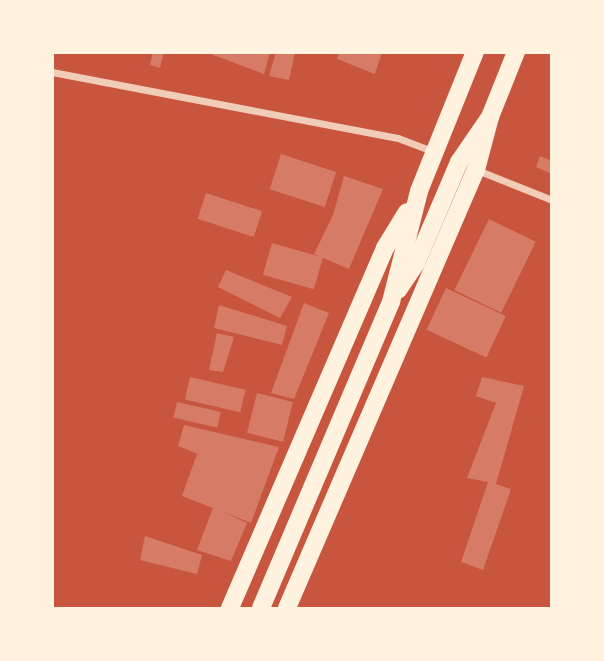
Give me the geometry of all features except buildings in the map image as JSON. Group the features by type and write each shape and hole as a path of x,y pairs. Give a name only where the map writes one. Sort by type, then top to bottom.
{"main road":[{"path":"261,608 391,302 419,191 475,52"},
{"path":"287,608 476,170 490,117 516,52"},
{"path":"391,302 416,263 459,162 490,117"},
{"path":"230,608 385,248 419,191"}],"street":[{"path":"52,72 398,138 435,152"},
{"path":"476,170 551,200"}]}
